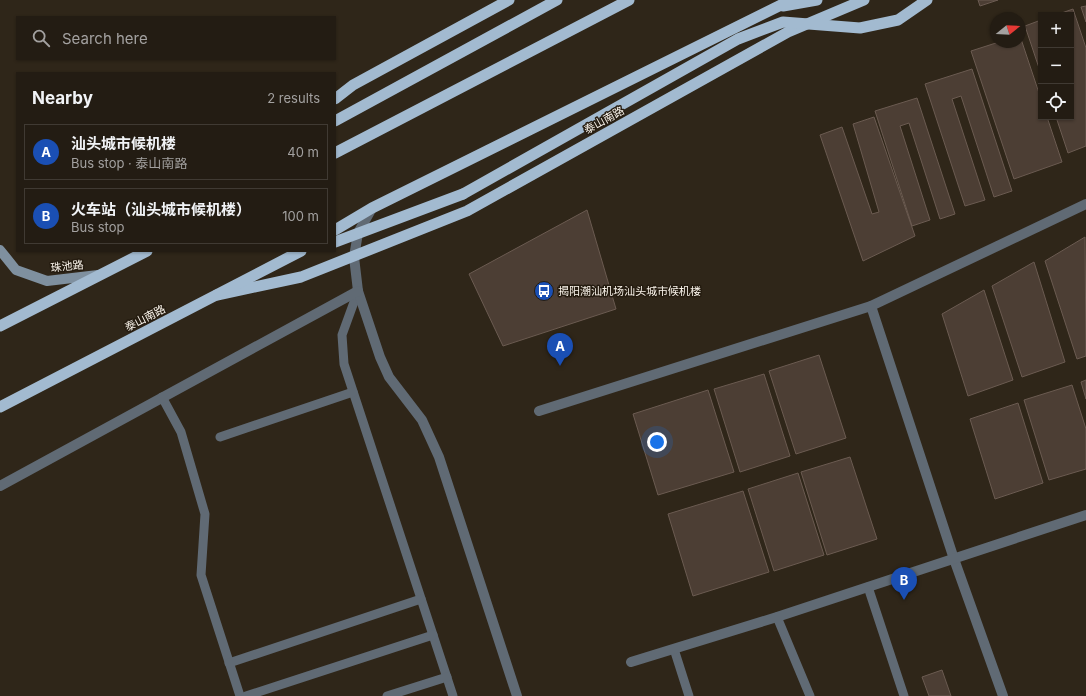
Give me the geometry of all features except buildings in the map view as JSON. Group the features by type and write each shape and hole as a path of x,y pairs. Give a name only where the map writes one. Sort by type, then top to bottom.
{"highway":[{"path":"336,98 353,85 509,0"},
{"path":"336,120 557,0"},
{"path":"336,152 629,0"},
{"name":"泰山南路","path":"336,229 372,208 781,7 791,0"},
{"path":"781,7 817,0"},
{"name":"泰山南路","path":"217,296 301,277 467,211 788,32 864,0"},
{"path":"336,242 463,194 738,39 783,22 860,28 898,20 927,0"},
{"path":"0,326 145,252"},
{"name":"泰山南路","path":"0,407 287,260 299,252"},
{"path":"287,260 307,252"}],"main road":[{"name":"珠池路","path":"0,250 16,270 47,281 100,275"}],"street":[{"path":"538,411 871,306 1086,204"},
{"path":"372,208 358,233 354,257 358,291 380,357 389,377 422,420 439,457 517,696"},
{"path":"0,486 358,291"},
{"path":"871,306 954,559 1003,696"},
{"path":"631,662 777,617 1086,515"}],"lane":[{"path":"358,291 342,335 344,364 453,696"},
{"path":"220,437 353,392"},
{"path":"162,397 181,432 205,514 201,574 240,696"},
{"path":"868,587 904,696"},
{"path":"230,663 421,599"},
{"path":"777,617 810,696"},
{"path":"246,696 433,635"},
{"path":"674,649 689,696"},
{"path":"387,696 447,677"}],"place":[{"name":"揭阳潮汕机场汕头城市候机楼","path":"544,291"},
{"name":"汕头城市候机楼","path":"560,366"},
{"name":"火车站（汕头城市候机楼）","path":"904,600"}]}
